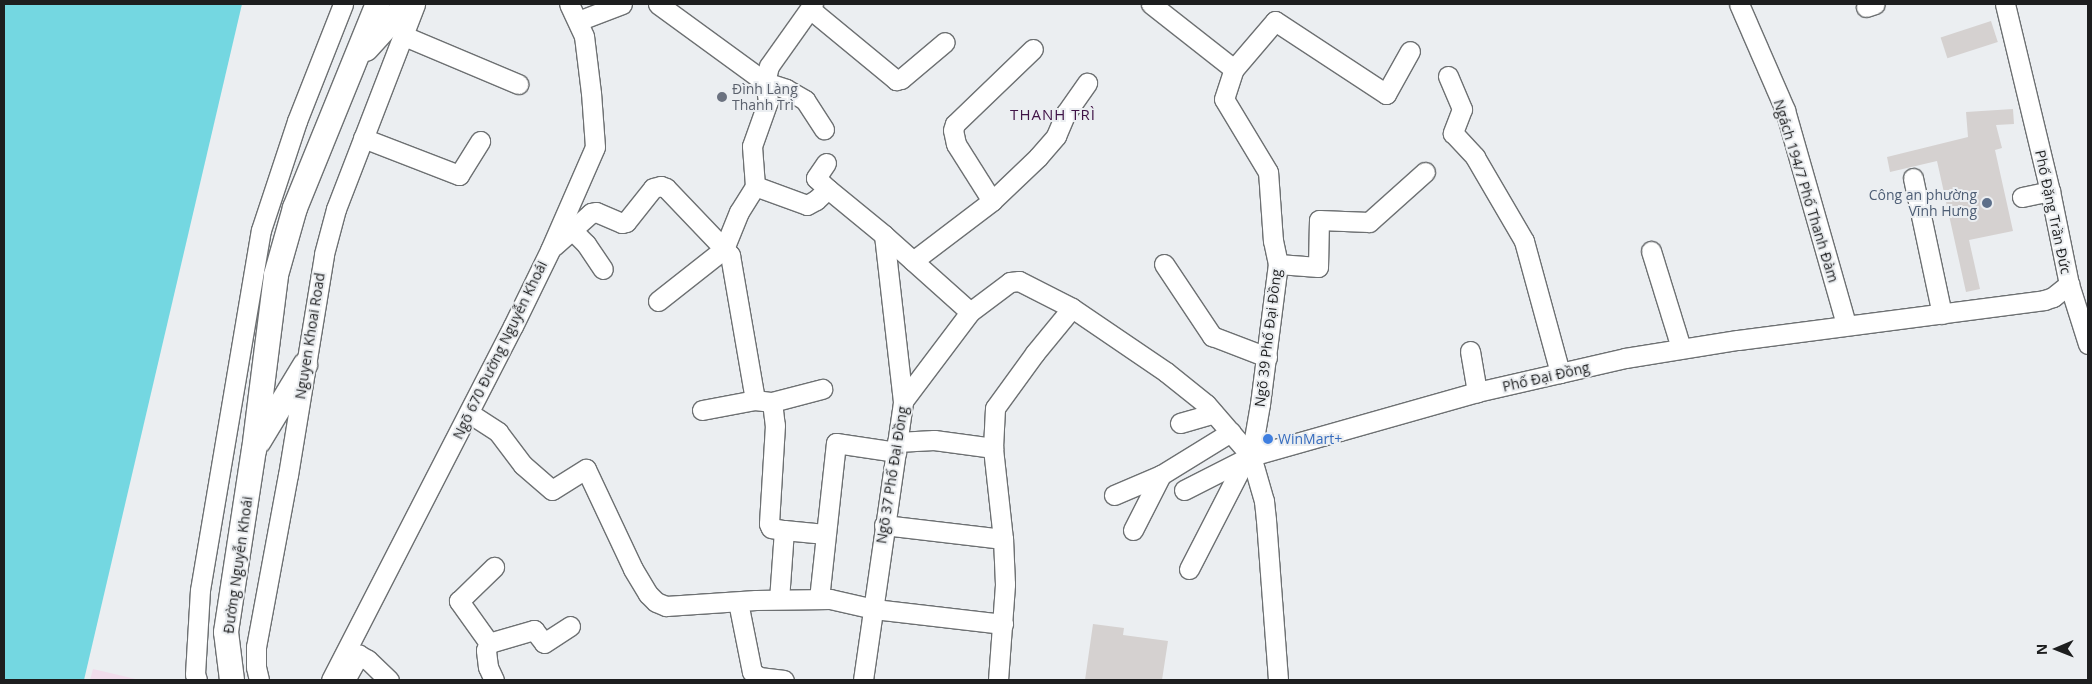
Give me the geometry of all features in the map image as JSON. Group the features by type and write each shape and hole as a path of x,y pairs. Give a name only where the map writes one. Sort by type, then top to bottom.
{"main road":[{"path":"254,450 276,275 295,208 378,4"},
{"path":"355,61 407,4"},
{"path":"254,450 305,365"},
{"name":"Đường Nguyễn Khoái","path":"232,680 226,632 254,450"}],"street":[{"path":"197,680 195,674 200,590 261,230 297,121 343,4"},
{"name":"Nguyen Khoai Road","path":"259,680 256,667 256,647 288,475 324,254 336,209 415,4"},
{"name":"Ngõ 670 Đường Nguyễn Khoái","path":"331,680 469,413 550,250 595,147 584,36 569,4"},
{"path":"578,22 622,4"},
{"path":"658,4 765,82 786,89 805,100 824,129"},
{"name":"Ngách 194/7 Phố Thanh Đàm","path":"1739,4 1784,110 1846,324"},
{"name":"Phố Đặng Trần Đức","path":"1846,324 1942,314 2044,300 2053,297 2069,284 2050,191 2004,4"},
{"path":"658,301 724,248 739,212 755,186 752,146 768,101 765,82 769,66 812,6 896,80 901,79 945,42"},
{"path":"1157,6 1234,69 1275,21 1386,94 1410,51"},
{"path":"404,36 518,84"},
{"path":"992,201 956,144 953,130 955,124 1032,49"},
{"name":"Ngõ 39 Phố Đại Đồng","path":"1234,69 1224,99 1268,172 1273,241 1278,264 1267,357 1249,457"},
{"path":"1448,76 1462,109 1453,133 1475,157 1524,240 1560,373"},
{"path":"913,261 992,201 1038,157 1056,136 1066,113 1086,83"},
{"path":"363,138 459,175 480,142"},
{"path":"826,163 816,178 884,235 970,312"},
{"path":"1278,264 1318,267 1319,220 1369,222 1425,172"},
{"path":"1914,178 1942,314"},
{"path":"550,250 590,213 596,212 622,223 626,222 653,188 661,186 666,188 730,255 763,401 775,425 769,524 771,528 825,534"},
{"path":"755,186 806,205 816,200 828,190"},
{"path":"2022,196 2050,191"},
{"path":"572,230 586,244 603,269"},
{"path":"884,235 903,401"},
{"path":"1651,251 1681,348"},
{"path":"1164,264 1212,336 1267,357"},
{"name":"Ngõ 37 Phố Đại Đồng","path":"862,680 874,609 884,525 903,401 970,312 1010,282 1019,281 1072,308 1166,372 1206,404 1231,432"},
{"path":"2069,284 2088,344"},
{"path":"998,680 1003,624 1003,539 994,448 994,417 1000,400 1072,308"},
{"name":"Phố Đại Đồng","path":"1184,490 1249,457 1477,392 1625,358 1846,324"},
{"path":"1470,351 1477,392"},
{"path":"702,410 763,401 822,389"},
{"path":"469,413 498,432 524,465 552,490 586,470 632,569 656,602 666,606 779,599 830,599 874,609 1003,624"},
{"path":"1180,423 1214,413"},
{"path":"1114,495 1162,475 1231,432 1249,457 1264,501 1278,680"},
{"path":"819,600 836,443 897,447 934,440 994,448"},
{"path":"1189,569 1249,457"},
{"path":"1134,530 1162,475"},
{"path":"884,525 1003,539"},
{"path":"779,599 784,530"},
{"path":"489,643 459,601 494,567"},
{"path":"738,602 752,672 758,677 784,680"},
{"path":"489,643 534,630 544,643 570,626"},
{"path":"489,643 486,650 488,667 494,680"},
{"path":"345,680 359,655 368,660 389,680"}],"shaded area":[{"path":"93,669 140,680 90,680"}],"water":[{"path":"4,4 242,4 84,680 4,680"}],"building":[{"path":"1991,21 1998,42 1947,58 1941,37"},
{"path":"2013,109 2014,124 1996,125 2002,148 1995,150 2013,231 1969,240 1980,289 1966,292 1937,161 1890,172 1887,157 1968,137 1966,112"},
{"path":"1093,624 1124,628 1123,635 1168,641 1162,680 1085,680"}],"place":[{"name":"Đình Làng Thanh Trì","path":"722,97"},
{"name":"Công an phường Vĩnh Hưng","path":"1987,203"},
{"name":"WinMart+","path":"1268,439"}],"district":[{"name":"THANH TRÌ","path":"1053,115"}]}
